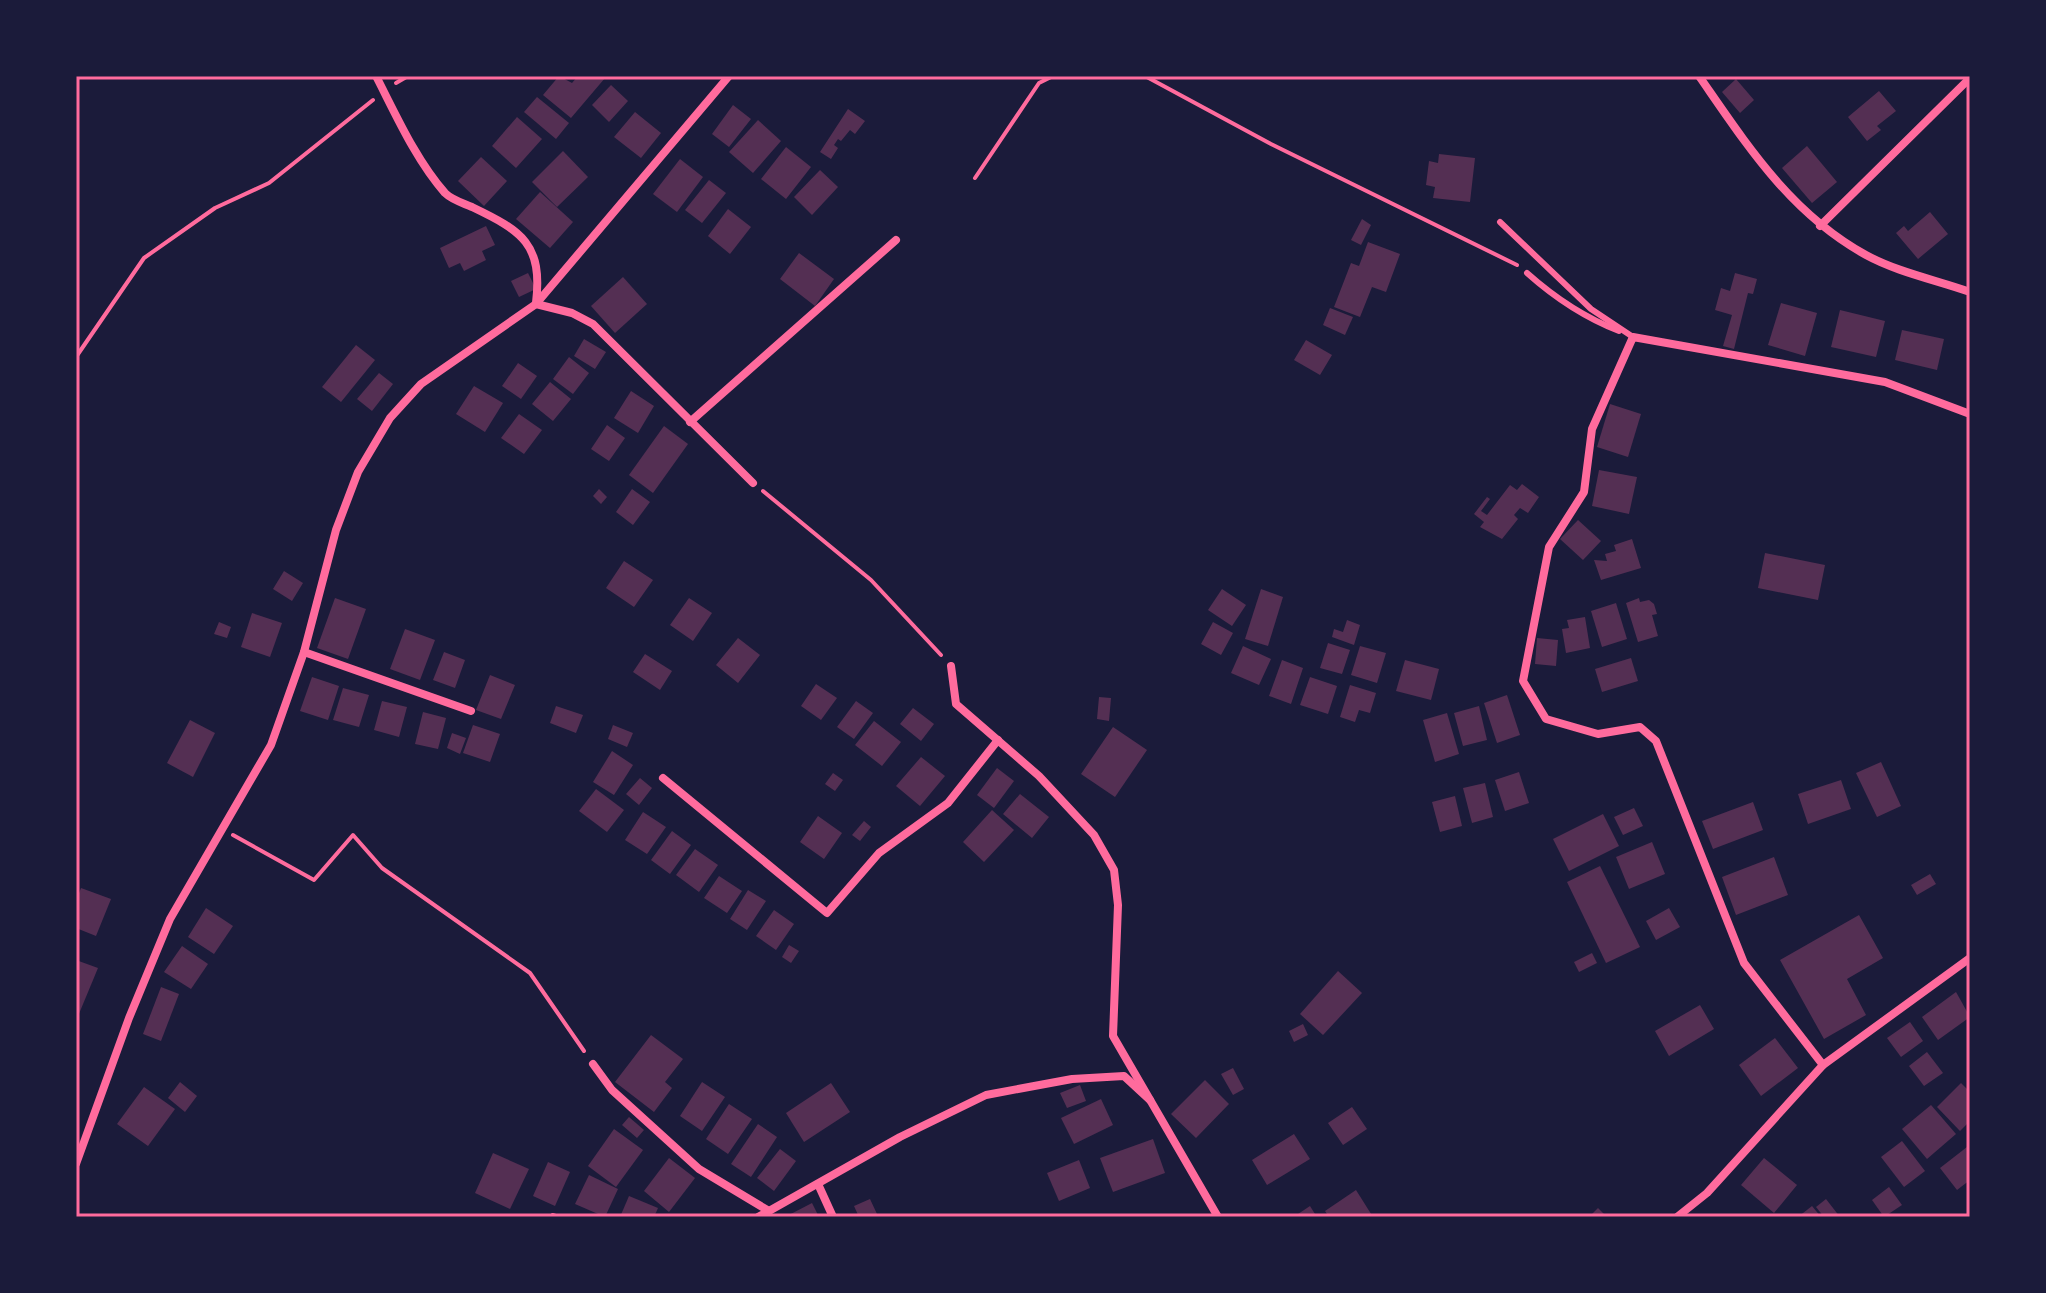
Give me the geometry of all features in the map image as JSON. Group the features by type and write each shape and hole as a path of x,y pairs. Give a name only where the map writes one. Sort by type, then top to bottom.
{"street":[{"path":"376,76 431,175 448,196 523,235 540,274 536,304"},
{"path":"76,1164 129,1018 170,919 271,745 304,652 336,530 358,472 390,418 421,384 536,304 729,76"},
{"path":"1699,76 1788,198 1820,226 1868,256 1970,292"},
{"path":"1820,226 1965,78"},
{"path":"690,422 896,240"},
{"path":"536,304 572,313 593,324 753,483"},
{"path":"1823,1065 1744,963 1700,861 1656,741 1640,727 1598,734 1546,719 1523,681 1549,547 1584,492 1592,429 1633,337 1885,382 1970,414"},
{"path":"304,652 471,711"},
{"path":"951,666 956,704 1039,776 1094,835 1114,870 1118,905 1113,1036 1218,1217"},
{"path":"663,778 827,913 879,853 948,803 998,740"},
{"path":"1677,1217 1707,1193 1823,1065 1970,958"},
{"path":"593,1064 612,1090 699,1169 769,1211"},
{"path":"758,1217 900,1137 986,1095 1072,1079 1124,1076 1150,1100"},
{"path":"818,1184 833,1217"}],"lane":[{"path":"1500,222 1591,309 1633,337"},
{"path":"1527,273 1553,296 1588,319 1633,337"}],"path":[{"path":"975,178 1039,83 1053,76"},
{"path":"1145,76 1271,144 1510,259 1527,273"},
{"path":"76,357 144,258 215,208 269,183 384,91"},
{"path":"753,483 871,580 951,666"},
{"path":"221,828 314,880 353,835 382,868 530,973 593,1064"}],"building":[{"path":"559,76 572,83 578,76 605,78 571,118 543,95"},
{"path":"1736,79 1754,100 1740,113 1722,92"},
{"path":"611,85 628,101 609,122 592,105"},
{"path":"1879,91 1896,111 1877,126 1881,130 1867,141 1848,117"},
{"path":"537,97 569,123 556,139 524,112"},
{"path":"733,105 751,119 729,147 712,134"},
{"path":"848,109 865,121 855,134 850,130 841,141 838,139 834,145 838,148 831,159 820,152"},
{"path":"635,112 661,133 641,158 614,137"},
{"path":"517,117 542,139 516,168 492,146"},
{"path":"758,120 781,141 753,173 729,152"},
{"path":"1807,146 1837,182 1812,203 1782,168"},
{"path":"786,147 811,167 786,199 761,179"},
{"path":"563,151 588,177 557,207 532,182"},
{"path":"1439,154 1475,158 1470,202 1433,198 1435,187 1426,185 1429,161 1438,163"},
{"path":"481,157 507,181 484,206 458,181"},
{"path":"680,159 703,177 677,212 653,194"},
{"path":"820,170 838,187 812,215 794,197"},
{"path":"709,180 726,193 702,223 685,210"},
{"path":"540,192 573,222 550,248 516,219"},
{"path":"728,209 751,227 730,254 708,236"},
{"path":"1930,212 1948,234 1918,259 1896,233 1904,226 1908,231"},
{"path":"1362,219 1371,225 1361,245 1351,240"},
{"path":"486,226 495,245 482,251 486,260 464,271 460,263 449,268 440,248"},
{"path":"1368,242 1400,254 1386,292 1372,287 1360,317 1334,307 1351,263 1359,266"},
{"path":"799,253 834,279 815,306 780,279"},
{"path":"528,273 536,289 519,297 511,281"},
{"path":"1735,273 1757,279 1753,294 1748,293 1734,349 1723,346 1732,315 1715,310 1721,288 1730,291"},
{"path":"623,277 647,304 615,333 591,306"},
{"path":"1781,303 1817,313 1805,356 1768,345"},
{"path":"1330,308 1353,317 1345,335 1323,325"},
{"path":"1840,310 1885,321 1876,357 1831,347"},
{"path":"1902,330 1944,339 1937,370 1895,360"},
{"path":"584,339 606,352 595,369 574,356"},
{"path":"1306,340 1332,355 1320,375 1294,360"},
{"path":"356,345 375,360 341,402 322,387"},
{"path":"569,357 589,373 573,394 553,379"},
{"path":"518,363 537,376 521,399 502,386"},
{"path":"379,373 393,384 372,411 357,399"},
{"path":"550,382 571,399 553,421 532,404"},
{"path":"474,386 503,403 485,432 456,414"},
{"path":"631,391 654,406 638,433 614,418"},
{"path":"1610,404 1641,414 1628,457 1597,447"},
{"path":"519,414 542,430 524,454 501,438"},
{"path":"607,425 625,438 609,461 591,449"},
{"path":"664,426 688,444 653,493 629,475"},
{"path":"1599,470 1637,477 1629,514 1592,506"},
{"path":"1522,484 1539,497 1528,513 1520,508 1514,515 1518,519 1502,539 1480,527 1484,522 1474,514 1487,497 1490,499 1481,511 1487,515 1510,485 1517,490"},
{"path":"599,489 607,497 601,504 593,496"},
{"path":"632,489 650,502 633,525 616,512"},
{"path":"1578,520 1601,541 1583,560 1560,539"},
{"path":"1632,539 1641,568 1601,580 1594,560 1607,561 1605,554 1616,551 1614,545"},
{"path":"1765,553 1825,565 1818,600 1758,588"},
{"path":"624,561 653,580 634,607 606,588"},
{"path":"284,571 303,583 292,601 273,589"},
{"path":"1222,589 1246,605 1232,626 1208,610"},
{"path":"1261,589 1283,597 1268,646 1245,639"},
{"path":"335,598 366,609 348,659 317,648"},
{"path":"689,598 712,613 693,641 670,625"},
{"path":"1639,598 1640,602 1649,600 1654,604 1657,614 1652,615 1658,636 1638,642 1626,603"},
{"path":"1616,603 1627,639 1602,647 1591,611"},
{"path":"252,613 282,623 270,657 241,647"},
{"path":"1585,617 1590,648 1566,653 1562,629 1569,628 1567,620"},
{"path":"1347,620 1360,625 1354,645 1332,637 1334,629 1343,632"},
{"path":"219,622 231,627 227,638 214,634"},
{"path":"1213,622 1233,633 1221,655 1201,644"},
{"path":"405,629 435,640 420,680 390,669"},
{"path":"738,638 760,655 738,683 716,665"},
{"path":"1537,638 1558,640 1556,666 1535,664"},
{"path":"1328,643 1350,650 1342,674 1320,668"},
{"path":"1243,646 1271,659 1259,685 1231,673"},
{"path":"1360,646 1386,653 1377,683 1351,675"},
{"path":"444,652 465,660 455,688 433,680"},
{"path":"645,654 672,671 660,690 633,672"},
{"path":"1631,658 1638,681 1602,692 1595,669"},
{"path":"1282,660 1303,668 1291,704 1269,696"},
{"path":"1405,660 1439,669 1431,700 1396,691"},
{"path":"490,675 515,685 501,719 476,710"},
{"path":"312,677 339,686 328,720 300,711"},
{"path":"1310,677 1337,686 1328,714 1300,705"},
{"path":"816,684 837,698 821,720 801,706"},
{"path":"1350,685 1376,693 1370,713 1359,710 1355,722 1340,717"},
{"path":"343,688 369,695 359,727 333,720"},
{"path":"1507,695 1520,735 1497,743 1484,703"},
{"path":"1099,697 1111,698 1109,721 1097,719"},
{"path":"382,701 407,707 399,737 374,730"},
{"path":"856,701 873,713 854,739 837,727"},
{"path":"556,706 583,715 576,733 550,723"},
{"path":"1479,706 1487,740 1463,746 1454,713"},
{"path":"913,708 934,724 921,741 900,724"},
{"path":"423,712 446,718 438,749 415,744"},
{"path":"1447,713 1459,754 1435,762 1423,720"},
{"path":"190,720 215,733 193,777 167,763"},
{"path":"874,721 901,742 882,766 855,745"},
{"path":"473,725 500,734 490,762 463,753"},
{"path":"613,725 633,733 627,747 608,739"},
{"path":"1113,727 1147,750 1115,797 1081,774"},
{"path":"452,733 466,738 460,754 447,748"},
{"path":"612,751 633,765 614,795 593,782"},
{"path":"921,757 945,776 920,806 896,786"},
{"path":"1881,762 1901,806 1877,817 1856,773"},
{"path":"997,768 1014,781 994,808 977,795"},
{"path":"1519,772 1529,803 1505,811 1495,780"},
{"path":"833,773 843,780 835,791 825,784"},
{"path":"640,778 652,788 639,805 626,794"},
{"path":"1841,780 1851,809 1808,824 1798,794"},
{"path":"1485,783 1493,817 1472,823 1463,788"},
{"path":"596,789 624,810 607,832 579,811"},
{"path":"1020,794 1049,817 1032,838 1003,814"},
{"path":"1455,796 1462,826 1440,832 1432,802"},
{"path":"1753,802 1763,830 1713,849 1702,821"},
{"path":"1634,808 1643,826 1623,835 1614,817"},
{"path":"992,810 1014,830 984,862 963,842"},
{"path":"643,812 666,827 647,854 625,840"},
{"path":"1603,814 1619,846 1569,871 1553,839"},
{"path":"818,816 842,833 824,859 800,842"},
{"path":"864,821 871,827 860,841 852,835"},
{"path":"672,831 691,845 670,874 651,860"},
{"path":"1652,842 1665,874 1629,889 1616,857"},
{"path":"695,849 718,865 699,892 676,875"},
{"path":"1774,857 1788,895 1736,915 1722,877"},
{"path":"1600,866 1640,947 1606,963 1567,882"},
{"path":"1930,874 1936,884 1917,895 1911,885"},
{"path":"719,876 742,891 727,913 704,898"},
{"path":"81,888 111,899 96,936 76,928 76,901"},
{"path":"748,890 766,901 747,930 730,919"},
{"path":"206,908 233,926 214,954 188,937"},
{"path":"1669,908 1680,927 1656,940 1646,921"},
{"path":"774,910 794,924 776,950 756,936"},
{"path":"1859,915 1883,958 1847,979 1866,1015 1824,1039 1780,960"},
{"path":"789,945 799,951 791,963 782,957"},
{"path":"182,946 208,964 191,989 164,972"},
{"path":"1592,953 1597,963 1579,972 1574,962"},
{"path":"76,960 98,968 76,1021"},
{"path":"1338,971 1362,993 1323,1035 1300,1014"},
{"path":"161,987 179,994 161,1041 143,1034"},
{"path":"1956,992 1970,1017 1938,1040 1922,1017"},
{"path":"1700,1005 1714,1029 1669,1056 1655,1031"},
{"path":"1910,1022 1923,1041 1901,1057 1887,1038"},
{"path":"1303,1024 1308,1035 1294,1042 1289,1031"},
{"path":"651,1035 683,1059 665,1082 672,1088 654,1112 615,1082"},
{"path":"1775,1038 1798,1068 1761,1096 1739,1065"},
{"path":"1927,1052 1943,1073 1924,1086 1909,1066"},
{"path":"1233,1068 1244,1089 1233,1095 1221,1074"},
{"path":"1205,1080 1229,1104 1196,1138 1171,1114"},
{"path":"180,1082 197,1096 185,1112 168,1098"},
{"path":"702,1082 725,1097 702,1131 680,1116"},
{"path":"831,1083 850,1112 804,1142 786,1113"},
{"path":"1961,1083 1970,1092 1970,1121 1960,1131 1937,1107"},
{"path":"1080,1085 1086,1101 1067,1108 1060,1093"},
{"path":"144,1087 175,1109 148,1146 117,1124"},
{"path":"1101,1099 1113,1125 1074,1144 1061,1118"},
{"path":"729,1104 752,1119 728,1154 706,1139"},
{"path":"1931,1105 1956,1134 1927,1159 1902,1129"},
{"path":"1352,1107 1367,1129 1343,1145 1328,1123"},
{"path":"629,1117 644,1130 637,1138 622,1125"},
{"path":"758,1124 777,1137 751,1177 731,1164"},
{"path":"614,1129 643,1150 616,1187 588,1166"},
{"path":"1294,1134 1310,1159 1267,1185 1252,1160"},
{"path":"1153,1139 1165,1173 1113,1192 1100,1158"},
{"path":"1902,1141 1925,1171 1904,1187 1881,1157"},
{"path":"1967,1147 1970,1180 1957,1190 1940,1168"},
{"path":"780,1149 796,1161 774,1191 757,1178"},
{"path":"493,1153 529,1169 510,1209 475,1193"},
{"path":"669,1158 695,1178 669,1212 644,1191"},
{"path":"1764,1158 1797,1185 1774,1213 1741,1185"},
{"path":"1079,1160 1090,1188 1059,1201 1047,1173"},
{"path":"548,1162 570,1172 555,1206 533,1196"},
{"path":"589,1175 618,1189 605,1217 575,1204"},
{"path":"1889,1187 1902,1205 1884,1217 1872,1200"},
{"path":"1356,1190 1373,1217 1329,1217 1325,1211"},
{"path":"629,1196 658,1208 654,1217 620,1217"},
{"path":"870,1199 877,1214 859,1217 854,1206"},
{"path":"1826,1199 1840,1217 1824,1217 1816,1207"},
{"path":"812,1203 819,1217 785,1217"},
{"path":"1310,1206 1315,1214 1300,1217 1298,1214"},
{"path":"1812,1206 1821,1217 1798,1217"},
{"path":"1598,1208 1607,1217 1589,1217"}]}
